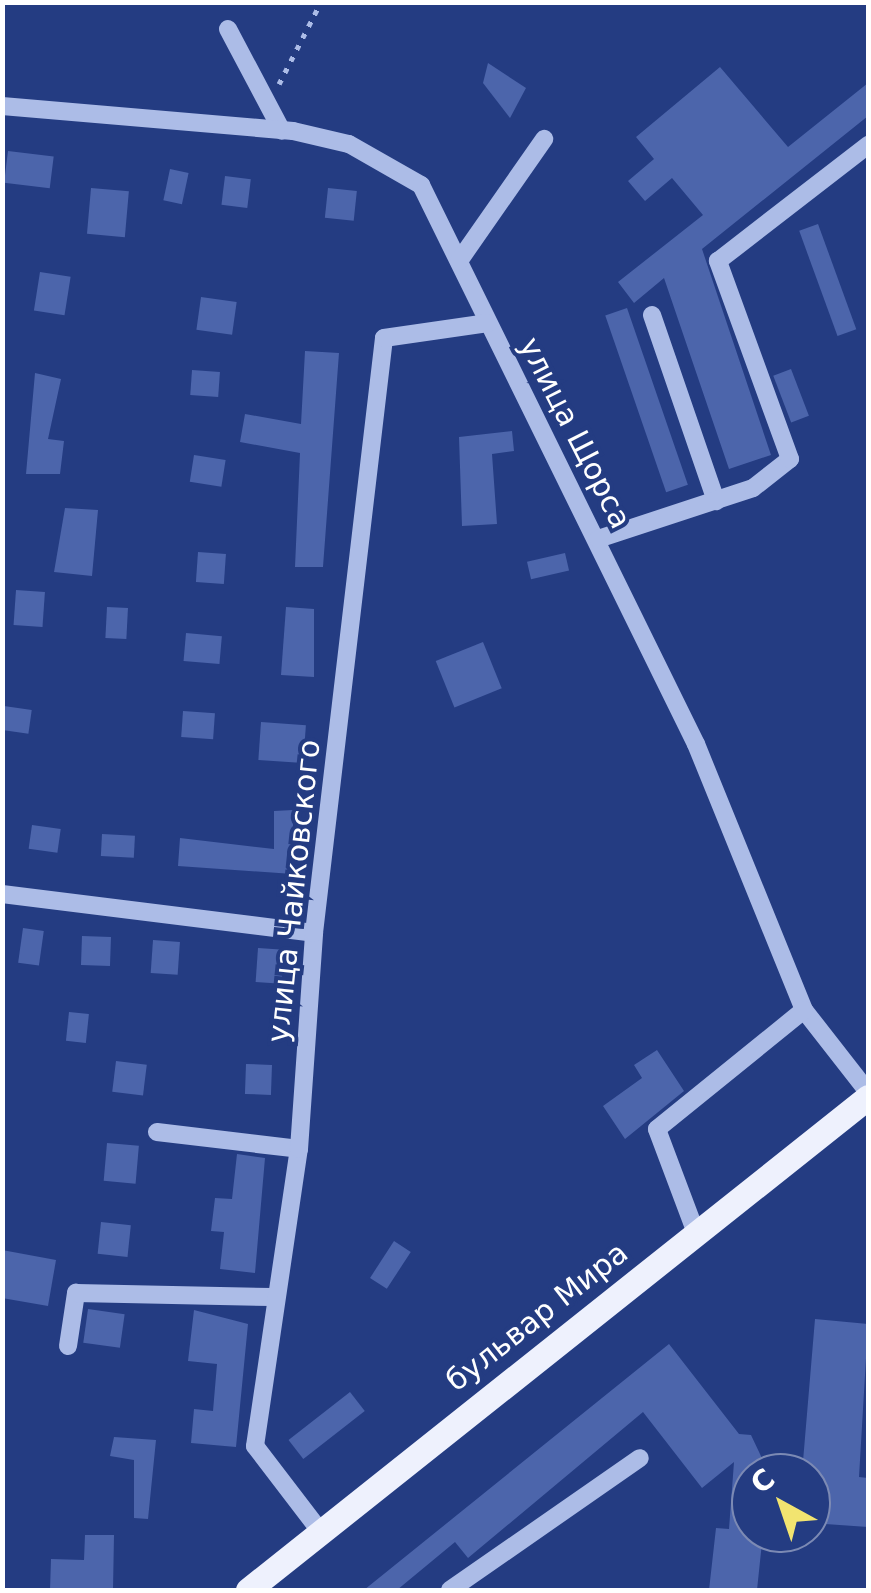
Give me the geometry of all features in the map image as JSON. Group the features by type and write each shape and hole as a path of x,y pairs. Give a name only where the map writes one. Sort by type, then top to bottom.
{"main road":[{"name":"бульвар Мира","path":"248,1590 868,1094"}],"street":[{"path":"228,29 282,131"},
{"name":"улица Щорса","path":"2,106 282,131 392,163 421,185 696,744 804,1010 868,1094"},
{"path":"459,261 544,140"},
{"path":"598,539 754,488 790,459 718,261 868,145"},
{"path":"652,315 716,501"},
{"name":"улица Чайковского","path":"320,1532 255,1446 272,1297 299,1149 314,933 384,338 488,323"},
{"path":"2,894 314,933"},
{"path":"696,1233 657,1129 804,1010"},
{"path":"157,1132 299,1149"},
{"path":"68,1346 76,1293 272,1297"},
{"path":"450,1590 640,1458"}],"path":[{"path":"268,104 322,2"}],"building":[{"path":"488,63 526,88 510,118 483,83"},
{"path":"720,67 788,147 868,83 868,116 702,249 771,455 729,469 664,278 634,303 618,282 703,215 672,178 645,201 628,181 654,159 636,137"},
{"path":"8,151 54,157 50,188 4,183"},
{"path":"170,169 189,173 182,204 163,200"},
{"path":"225,176 251,179 247,208 221,205"},
{"path":"91,188 129,191 125,237 87,234"},
{"path":"328,188 357,191 354,221 325,218"},
{"path":"818,224 856,329 838,336 799,231"},
{"path":"40,272 71,277 65,315 34,311"},
{"path":"201,297 237,302 232,335 196,330"},
{"path":"627,308 688,485 666,492 605,315"},
{"path":"305,351 339,353 323,567 295,567 300,453 240,442 245,414 301,424"},
{"path":"791,369 809,416 791,422 773,376"},
{"path":"192,370 220,372 218,397 190,395"},
{"path":"35,373 61,379 48,439 64,441 60,474 26,474"},
{"path":"512,431 514,451 492,454 497,524 462,526 459,437"},
{"path":"194,455 226,460 221,487 190,482"},
{"path":"65,508 98,510 92,576 54,572"},
{"path":"198,552 226,554 224,584 196,582"},
{"path":"565,553 569,571 531,579 527,562"},
{"path":"16,590 45,592 42,627 14,625"},
{"path":"107,607 128,608 126,639 105,638"},
{"path":"286,607 314,609 314,677 281,675"},
{"path":"186,633 222,636 219,664 184,661"},
{"path":"483,642 502,688 454,707 436,661"},
{"path":"4,706 32,710 28,734 2,730"},
{"path":"183,711 215,713 213,739 181,737"},
{"path":"261,722 306,725 303,763 258,760"},
{"path":"293,810 293,874 178,866 180,838 274,849 274,811"},
{"path":"32,825 61,829 57,853 29,849"},
{"path":"102,834 135,836 134,858 101,856"},
{"path":"23,928 44,931 39,966 18,963"},
{"path":"82,936 111,937 110,966 81,965"},
{"path":"153,940 180,942 178,975 151,973"},
{"path":"258,948 284,950 282,984 256,982"},
{"path":"69,1012 89,1014 86,1043 66,1041"},
{"path":"657,1050 684,1091 625,1139 603,1106 642,1078 634,1065"},
{"path":"116,1061 147,1065 143,1096 112,1092"},
{"path":"246,1064 272,1065 271,1095 245,1094"},
{"path":"107,1143 139,1146 136,1184 104,1181"},
{"path":"237,1154 265,1158 255,1273 220,1269 224,1232 211,1231 215,1198 232,1199"},
{"path":"101,1222 131,1225 127,1257 98,1254"},
{"path":"394,1241 411,1252 387,1289 370,1278"},
{"path":"2,1250 56,1260 48,1306 2,1298"},
{"path":"88,1309 125,1314 120,1348 83,1343"},
{"path":"194,1310 248,1324 236,1447 191,1443 194,1409 213,1411 217,1364 188,1361"},
{"path":"815,1319 868,1324 859,1477 868,1478 868,1527 831,1524 831,1453 804,1453"},
{"path":"669,1344 739,1434 751,1435 760,1453 731,1453 731,1464 702,1488 643,1412 468,1558 455,1542 397,1590 364,1590"},
{"path":"350,1392 365,1411 303,1459 289,1440"},
{"path":"114,1437 156,1440 148,1519 134,1518 134,1460 110,1456"},
{"path":"731,1502 731,1553 761,1553 757,1590 709,1590 716,1528 729,1529"},
{"path":"85,1535 114,1535 113,1590 50,1590 51,1559 84,1560"}]}
